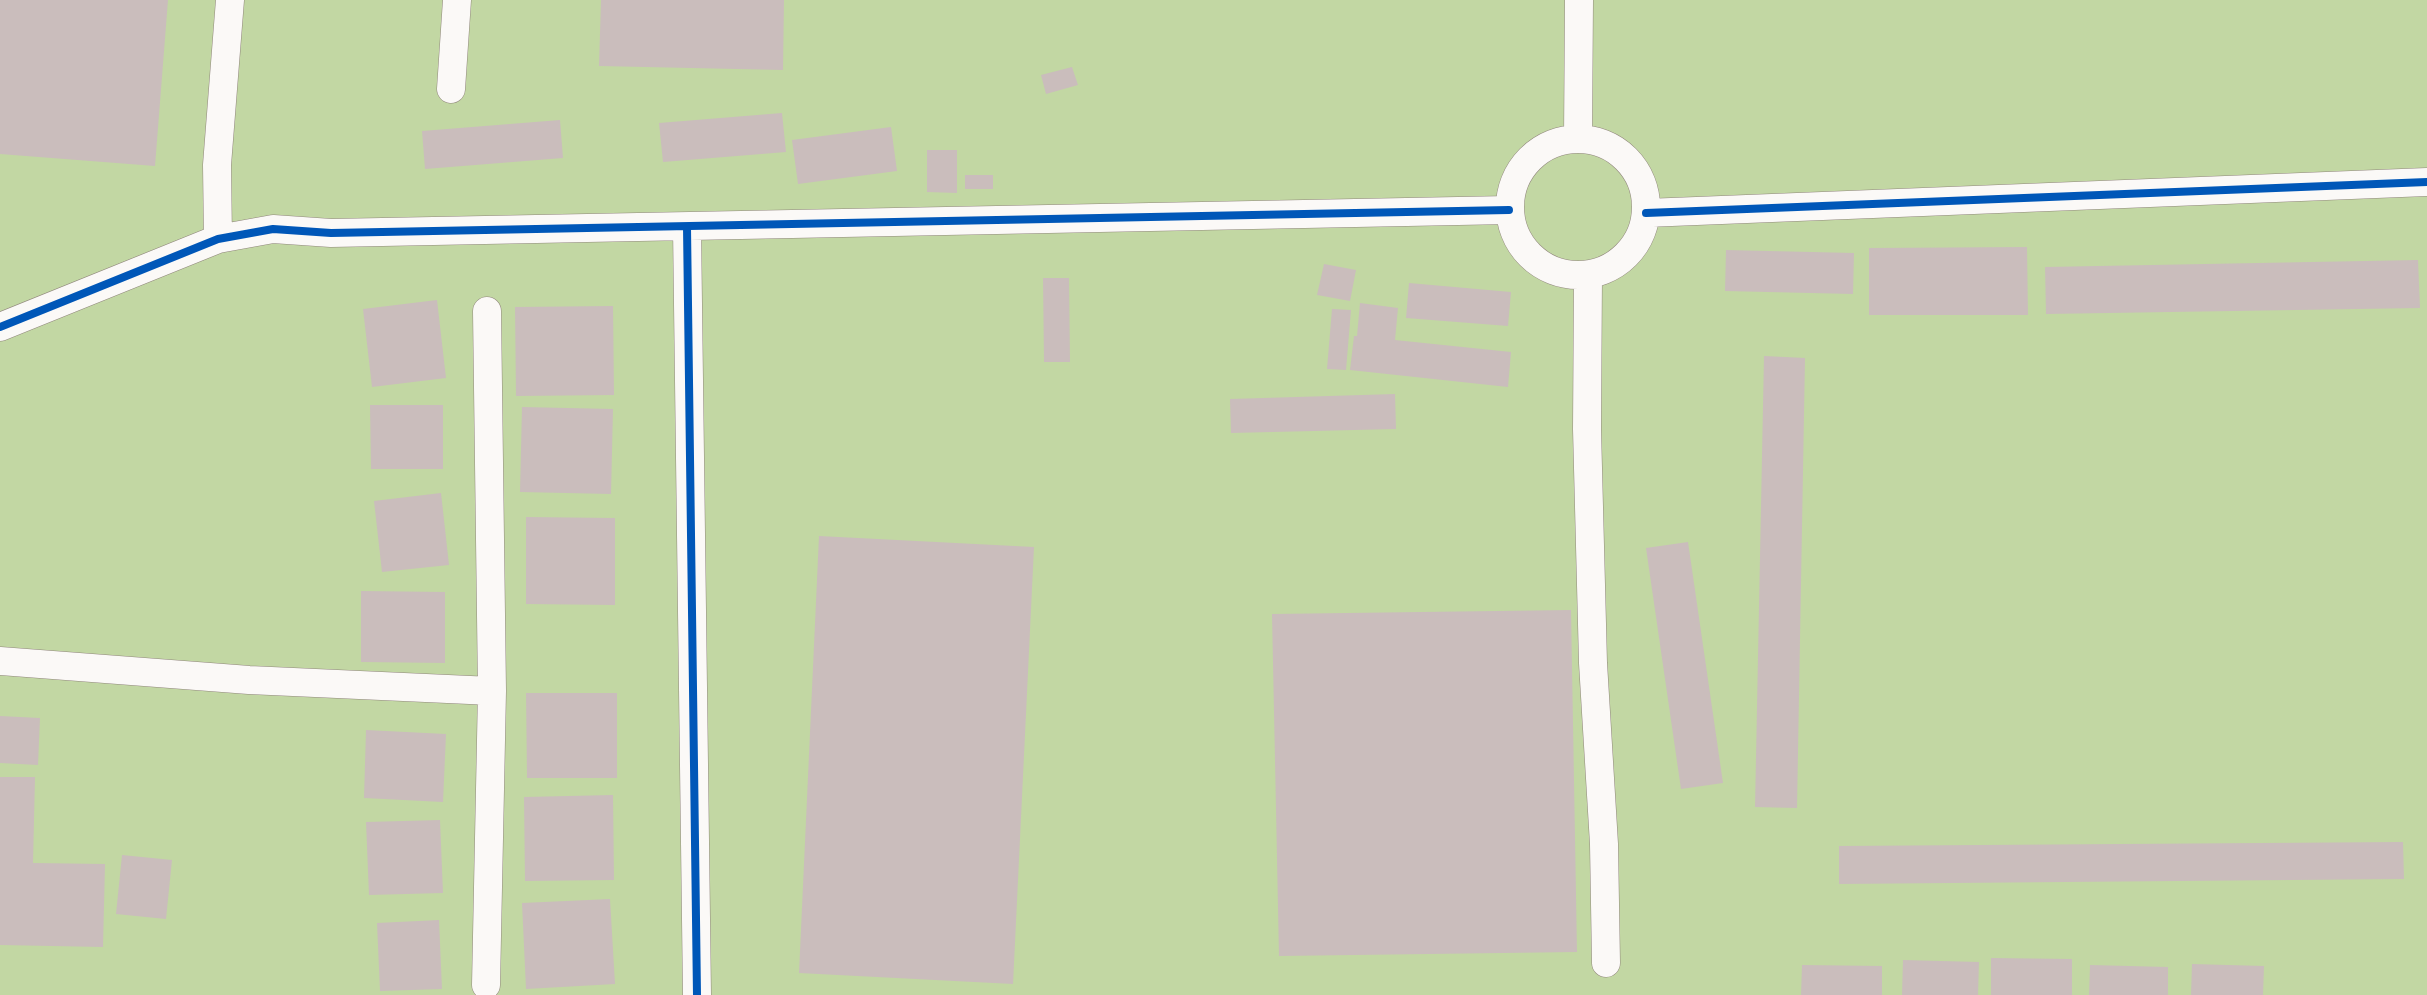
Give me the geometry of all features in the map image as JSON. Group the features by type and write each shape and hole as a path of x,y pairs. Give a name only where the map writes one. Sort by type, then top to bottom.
{"street":[{"path":"218,239 217,165 230,0"},
{"path":"451,89 458,0"},
{"path":"1578,139 1579,0"},
{"path":"1578,139 1600,143 1620,153 1635,170 1644,191 1646,213 1640,235 1628,254 1610,268 1588,276 1565,275 1543,267 1526,252 1514,233 1509,210 1512,188 1521,168 1536,152 1556,142 1578,139"},
{"path":"1646,213 2427,182"},
{"path":"0,327 218,239 273,230 331,233 1509,210"},
{"path":"687,227 698,995"},
{"path":"1588,276 1588,478 1593,663 1604,844 1606,963"},
{"path":"486,986 492,691 487,311"},
{"path":"0,661 250,680 492,691"}],"green space":[{"path":"0,0 2427,0 2427,995 0,995"}],"building":[{"path":"0,0 168,0 155,166 0,154"},
{"path":"601,0 784,0 783,70 599,66"},
{"path":"1072,67 1078,85 1046,94 1041,75"},
{"path":"782,113 786,152 663,162 659,123"},
{"path":"560,120 563,158 425,169 422,131"},
{"path":"891,127 897,171 798,184 792,140"},
{"path":"927,150 957,150 957,193 927,192"},
{"path":"965,175 993,175 993,189 965,189"},
{"path":"2027,247 2028,315 1869,315 1869,248"},
{"path":"1726,250 1854,253 1853,294 1725,291"},
{"path":"2418,260 2420,308 2046,314 2045,267"},
{"path":"1324,264 1356,270 1350,301 1317,295"},
{"path":"1043,278 1069,278 1070,362 1044,362"},
{"path":"1409,283 1511,292 1508,326 1406,318"},
{"path":"437,300 446,378 372,387 363,309"},
{"path":"1360,303 1398,308 1395,340 1511,352 1508,387 1350,370 1354,336 1357,336"},
{"path":"613,306 614,395 516,396 515,307"},
{"path":"1332,309 1351,310 1346,370 1327,369"},
{"path":"1764,356 1805,358 1797,808 1755,807"},
{"path":"1395,394 1396,429 1231,433 1230,399"},
{"path":"370,405 443,405 443,469 371,469"},
{"path":"522,407 613,409 611,494 520,492"},
{"path":"441,493 449,565 382,572 374,501"},
{"path":"526,517 615,518 615,605 526,604"},
{"path":"819,536 1034,547 1013,984 799,973"},
{"path":"1688,542 1723,783 1681,789 1646,548"},
{"path":"361,591 445,592 445,663 361,662"},
{"path":"1571,610 1577,952 1279,956 1272,614"},
{"path":"526,693 617,693 617,778 527,778"},
{"path":"0,716 40,718 38,765 0,763"},
{"path":"366,730 446,734 443,802 364,798"},
{"path":"0,777 35,777 33,863 105,864 103,947 0,945"},
{"path":"613,795 614,880 525,881 524,797"},
{"path":"440,820 443,893 369,895 366,822"},
{"path":"2403,842 2404,879 1839,884 1839,846"},
{"path":"122,855 172,860 166,919 116,914"},
{"path":"610,899 615,984 526,989 522,903"},
{"path":"439,920 442,989 380,991 377,923"},
{"path":"1991,958 2072,959 2072,995 1991,995"},
{"path":"1903,960 1979,962 1978,995 1902,995"},
{"path":"2192,964 2264,966 2263,995 2191,995"},
{"path":"1802,965 1882,966 1882,995 1801,995"},
{"path":"2090,965 2168,967 2168,995 2089,995"}],"cycle path":[{"path":"1646,213 2427,182"},
{"path":"0,327 218,239 273,229 331,233 1509,210"},
{"path":"687,227 697,995"}]}
